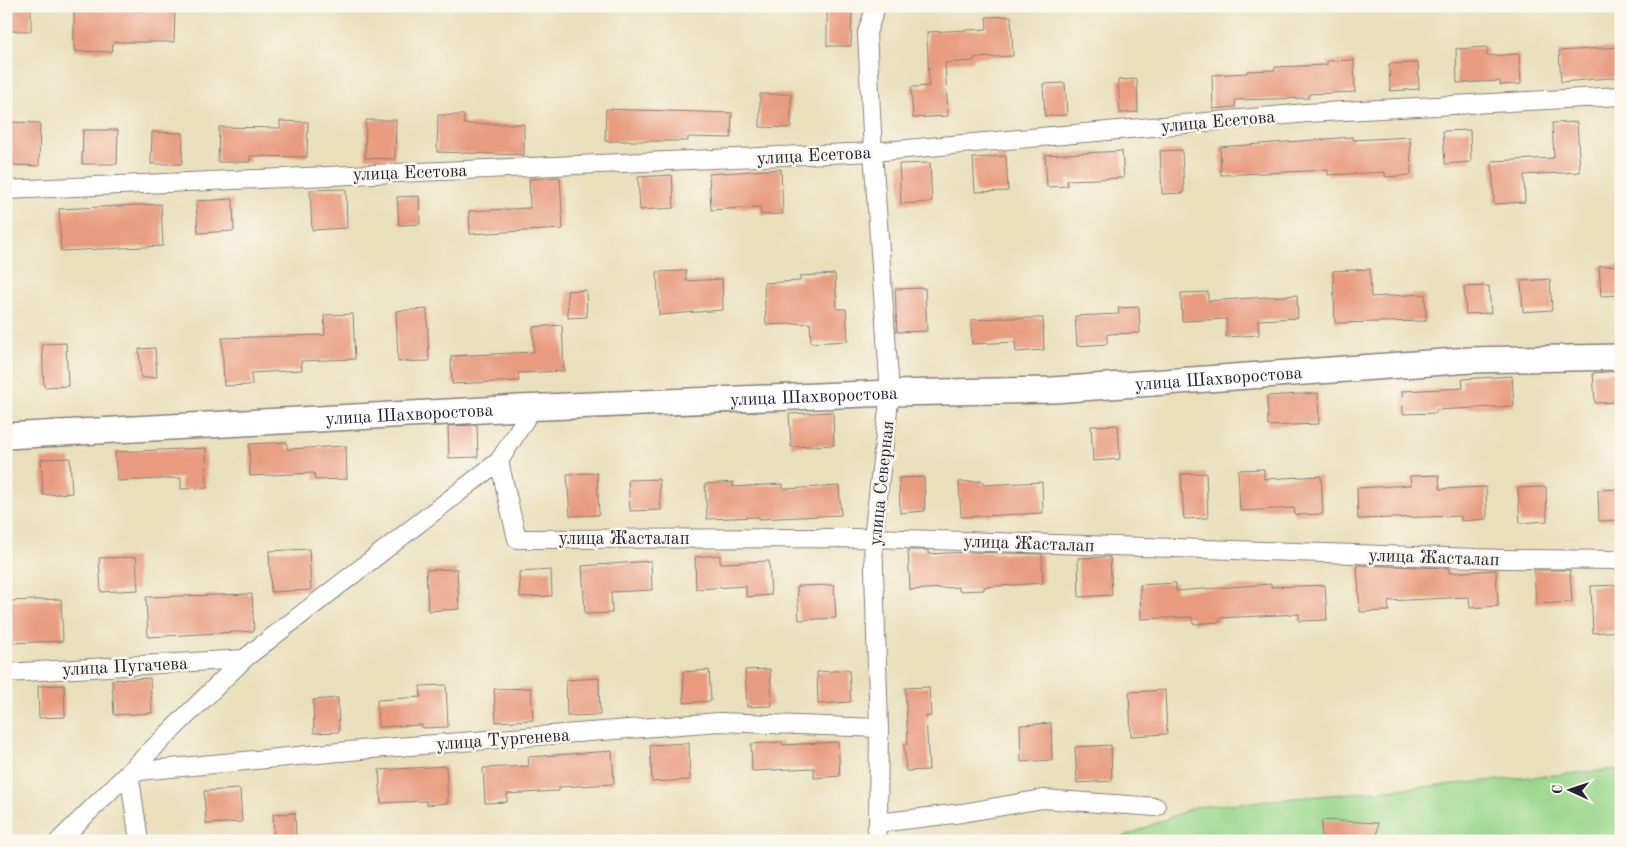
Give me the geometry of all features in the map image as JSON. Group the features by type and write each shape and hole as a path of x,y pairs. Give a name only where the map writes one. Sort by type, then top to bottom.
{"street":[{"name":"улица Северная","path":"875,841 878,823 879,728 873,538 890,393 873,152 867,33 876,6"},
{"name":"улица Есетова","path":"6,190 873,152 1307,113 1621,96"},
{"name":"улица Шахворостова","path":"6,436 533,407 890,393 1053,390 1471,360 1621,357"},
{"path":"59,841 244,660 500,461 533,407"},
{"name":"улица Жасталап","path":"500,461 517,538 873,538 1506,559 1621,560"},
{"name":"улица Пугачева","path":"6,673 244,660"},
{"name":"улица Тургенева","path":"128,772 371,749 719,722 879,728"},
{"path":"128,772 139,841"},
{"path":"878,823 962,813 1043,799 1156,807"}],"green space":[{"path":"1621,769 1621,841 1113,841 1195,807"}],"building":[{"path":"6,6 31,6 31,31 6,31"},
{"path":"74,6 113,6 113,10 175,11 174,42 113,42 112,52 74,51"},
{"path":"827,11 852,11 851,46 827,46"},
{"path":"1011,16 1013,56 974,58 974,61 945,63 948,116 913,118 911,87 929,86 927,32 987,29 986,17"},
{"path":"1487,47 1487,56 1519,54 1521,84 1500,85 1500,81 1457,83 1456,49"},
{"path":"1621,47 1621,77 1561,82 1559,51"},
{"path":"1354,60 1355,92 1309,94 1309,98 1235,100 1235,107 1213,109 1212,75 1275,70 1275,67 1327,65 1327,61"},
{"path":"1418,63 1419,89 1390,91 1389,64"},
{"path":"1137,79 1138,112 1120,113 1118,80"},
{"path":"1065,83 1067,115 1045,116 1043,84"},
{"path":"760,94 791,94 791,128 760,127"},
{"path":"606,109 732,113 731,138 688,137 688,141 605,141"},
{"path":"438,115 464,115 464,124 524,124 524,155 437,152"},
{"path":"366,120 396,120 395,159 365,158"},
{"path":"280,121 308,122 307,157 250,156 250,162 218,162 219,127 280,128"},
{"path":"12,122 40,123 39,166 11,165"},
{"path":"1577,122 1580,172 1524,175 1525,202 1494,204 1492,161 1554,158 1552,123"},
{"path":"83,130 118,130 117,164 82,164"},
{"path":"1470,130 1471,162 1445,164 1443,131"},
{"path":"152,132 183,133 182,164 151,164"},
{"path":"1353,137 1353,140 1410,137 1411,175 1385,177 1385,172 1328,175 1328,170 1221,175 1220,147"},
{"path":"1182,150 1184,193 1162,194 1160,151"},
{"path":"1122,151 1124,178 1067,180 1067,186 1047,187 1045,155"},
{"path":"1006,156 1008,191 975,192 973,158"},
{"path":"930,163 932,202 901,204 899,164"},
{"path":"781,169 783,214 761,215 760,207 711,210 709,174"},
{"path":"672,175 674,208 640,210 638,177"},
{"path":"560,177 563,229 470,234 469,211 530,208 529,179"},
{"path":"346,189 347,228 312,230 310,190"},
{"path":"419,196 420,224 399,225 397,197"},
{"path":"233,199 234,231 198,233 196,201"},
{"path":"161,204 163,246 61,251 59,209"},
{"path":"1621,265 1621,295 1601,296 1599,266"},
{"path":"1370,269 1371,297 1425,294 1426,321 1335,323 1333,271"},
{"path":"686,271 686,281 722,279 723,310 659,315 657,272"},
{"path":"835,274 837,309 846,309 848,341 811,343 810,323 766,325 764,283 800,281 800,276"},
{"path":"1550,279 1552,310 1523,312 1521,281"},
{"path":"1489,286 1491,313 1466,314 1464,287"},
{"path":"925,288 927,331 897,332 895,289"},
{"path":"586,290 587,317 568,318 567,291"},
{"path":"1208,292 1208,301 1297,295 1298,318 1258,320 1259,335 1226,337 1226,319 1182,321 1181,293"},
{"path":"1139,307 1140,333 1107,334 1107,344 1077,346 1075,316 1119,314 1118,308"},
{"path":"427,309 429,361 398,362 396,311"},
{"path":"353,314 355,359 301,361 302,370 251,373 252,385 224,386 222,338 325,335 324,315"},
{"path":"1043,318 1044,350 1016,352 1015,342 972,344 971,320"},
{"path":"562,325 564,371 518,373 519,381 452,384 451,356 534,352 533,327"},
{"path":"66,343 68,386 44,387 42,344"},
{"path":"155,348 157,377 141,378 139,349"},
{"path":"1621,371 1621,402 1595,403 1593,373"},
{"path":"1512,376 1514,406 1436,410 1436,413 1403,414 1402,391 1463,388 1462,379"},
{"path":"1318,393 1319,424 1268,426 1267,396"},
{"path":"833,412 834,445 791,447 789,414"},
{"path":"477,425 478,457 449,458 448,426"},
{"path":"1118,425 1120,459 1093,461 1091,426"},
{"path":"287,442 287,449 346,446 347,479 315,480 314,473 250,476 249,444"},
{"path":"206,448 207,488 181,489 181,478 117,481 115,452"},
{"path":"70,458 72,493 43,495 41,459"},
{"path":"1264,469 1264,479 1321,476 1323,514 1295,515 1294,508 1240,511 1238,470"},
{"path":"597,473 599,515 570,516 567,474"},
{"path":"1206,473 1208,518 1184,519 1181,474"},
{"path":"1439,475 1440,489 1486,487 1487,519 1461,521 1461,516 1358,519 1357,488 1411,485 1410,476"},
{"path":"924,477 925,511 900,513 899,478"},
{"path":"659,479 661,510 630,511 628,480"},
{"path":"983,481 983,485 1042,482 1043,513 961,517 959,482"},
{"path":"733,482 733,487 783,484 783,489 839,486 841,515 759,519 759,517 707,519 705,484"},
{"path":"1546,487 1547,521 1520,523 1518,488"},
{"path":"1621,489 1621,520 1599,521 1598,490"},
{"path":"309,549 311,590 271,592 269,551"},
{"path":"908,550 928,550 928,554 967,552 1042,554 1043,583 984,587 984,590 959,591 959,587 910,590"},
{"path":"720,555 720,563 769,561 771,595 746,597 746,586 696,589 695,557"},
{"path":"136,557 138,590 101,592 99,558"},
{"path":"1110,557 1112,595 1079,597 1078,558"},
{"path":"651,561 652,590 611,592 612,613 585,614 582,566"},
{"path":"1357,565 1449,568 1449,573 1496,570 1498,606 1470,608 1469,597 1388,601 1389,611 1360,612"},
{"path":"457,569 459,609 428,611 426,570"},
{"path":"551,570 552,596 520,597 519,572"},
{"path":"1534,570 1570,570 1572,602 1536,604"},
{"path":"1176,583 1176,591 1271,584 1271,587 1325,585 1327,620 1299,621 1299,614 1220,618 1220,622 1193,624 1192,617 1141,619 1140,585"},
{"path":"834,585 836,618 799,620 797,586"},
{"path":"1621,585 1621,631 1593,633 1591,586"},
{"path":"252,594 254,631 148,637 146,597"},
{"path":"61,599 63,641 13,643 11,601"},
{"path":"770,669 772,706 747,707 745,670"},
{"path":"709,670 711,701 684,703 683,672"},
{"path":"849,670 851,702 818,704 817,672"},
{"path":"150,678 152,713 114,715 112,680"},
{"path":"599,678 600,715 567,716 566,680"},
{"path":"64,685 65,717 39,718 38,686"},
{"path":"446,685 448,727 422,728 422,725 378,727 377,700 421,697 420,686"},
{"path":"929,687 931,716 926,716 929,770 906,771 904,744 908,744 905,688"},
{"path":"531,688 533,720 496,722 494,689"},
{"path":"1165,690 1167,734 1131,736 1129,692"},
{"path":"338,698 339,732 314,733 313,700"},
{"path":"1051,723 1052,760 1021,762 1020,725"},
{"path":"782,742 783,745 838,742 840,776 814,778 814,768 752,771 751,744"},
{"path":"689,743 690,780 652,782 650,745"},
{"path":"1111,745 1112,781 1077,783 1075,747"},
{"path":"612,751 614,784 559,787 559,791 507,794 507,802 485,803 483,768 529,766 528,757"},
{"path":"446,766 448,803 427,805 426,801 381,803 379,770"},
{"path":"240,789 242,822 206,824 204,791"},
{"path":"295,813 296,837 274,837 273,814"},
{"path":"1322,820 1378,823 1377,841 1321,841"}]}
